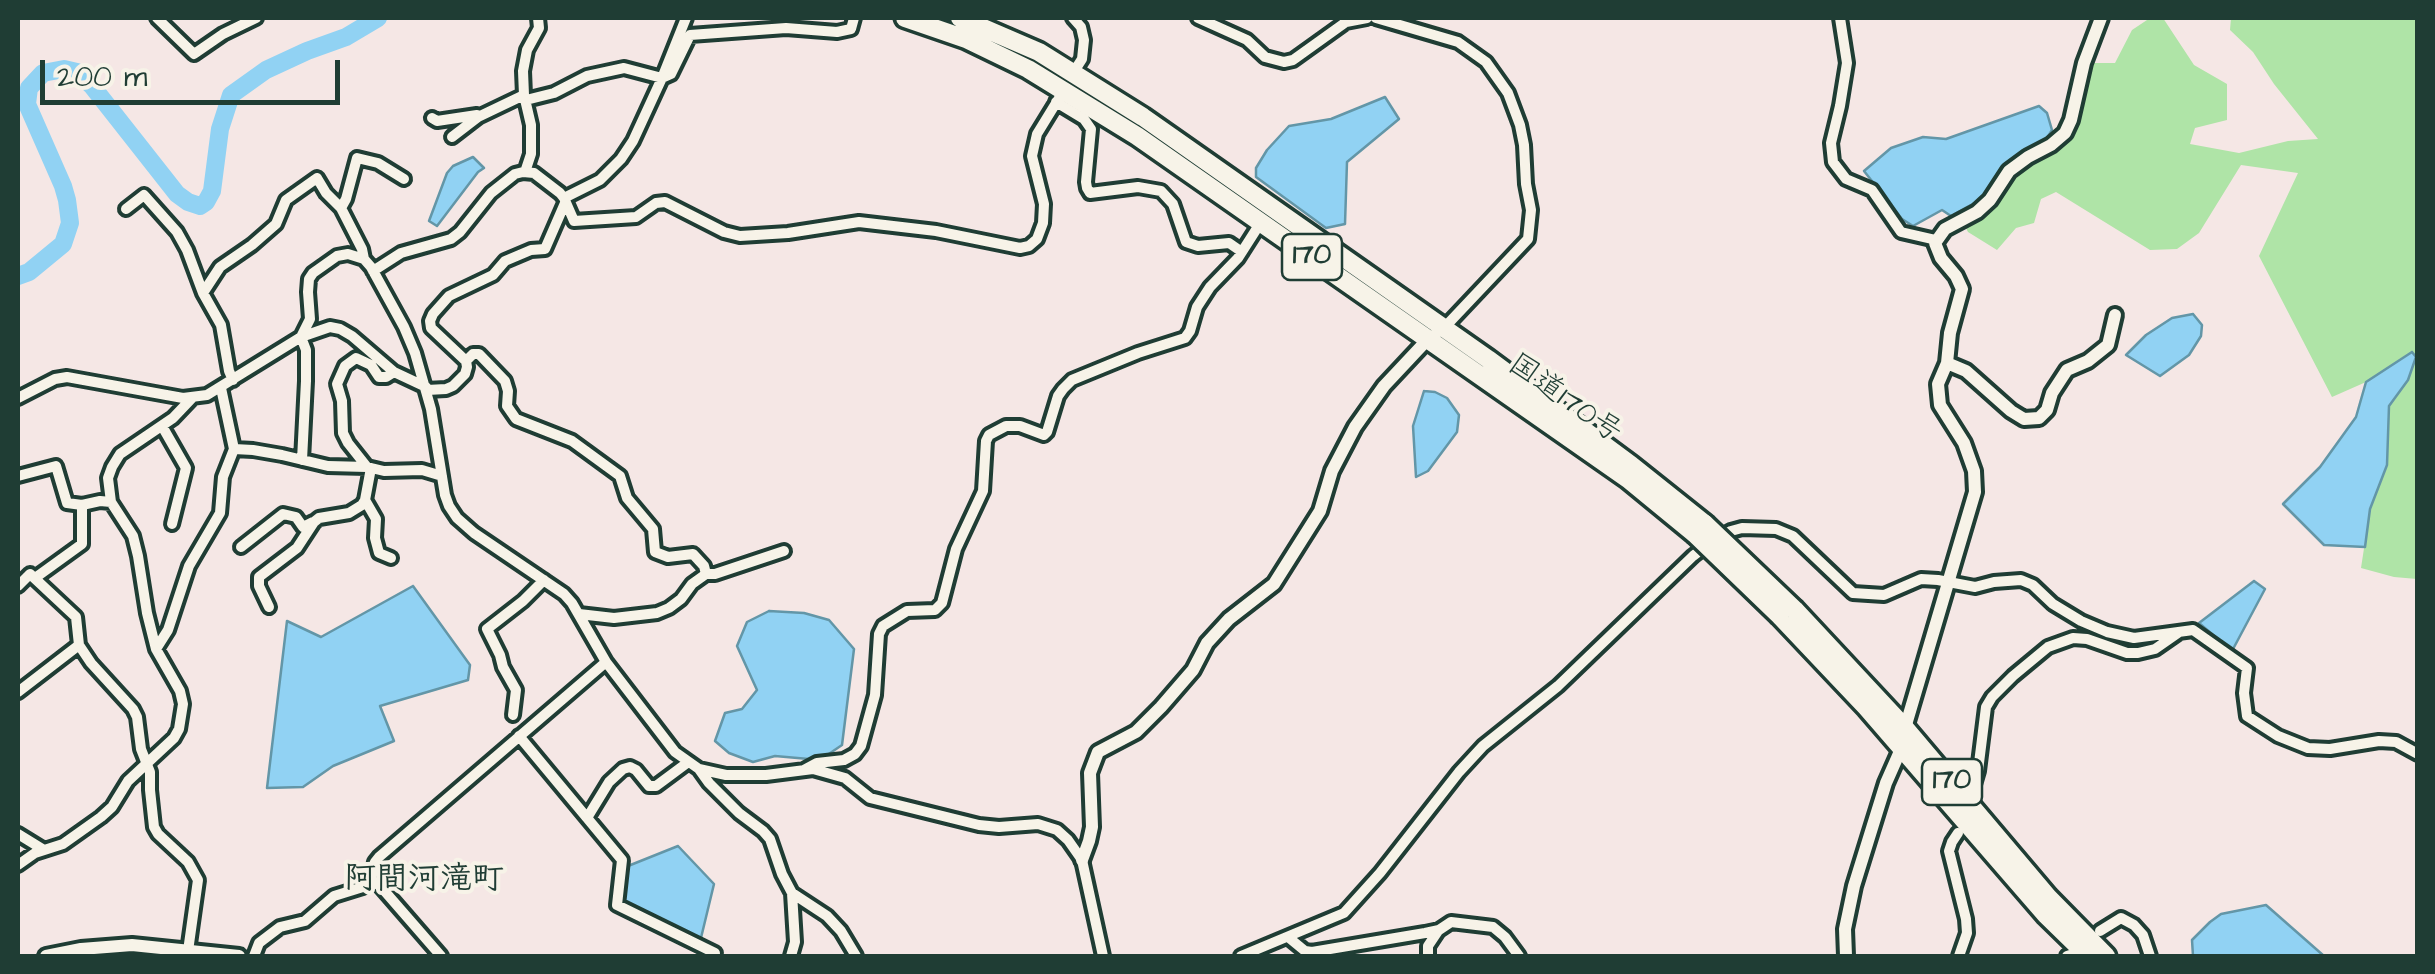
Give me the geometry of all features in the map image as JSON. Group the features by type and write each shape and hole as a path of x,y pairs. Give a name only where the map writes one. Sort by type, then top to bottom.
{"highway":[{"name":"国道170号","path":"905,18 966,39 1064,88 1158,128 1436,334"},
{"name":"国道170号","path":"960,18 1039,52 1064,88 1261,222 1436,334 1488,359 1631,465 1905,728 2048,897 2106,956"},
{"name":"国道170号","path":"1787,613 2046,915 2075,956"}],"street":[{"path":"158,18 194,54 256,18"},
{"path":"525,172 531,154 531,125 525,97 525,60 539,28 538,18"},
{"path":"466,361 432,328 434,314 449,296 493,275 505,262 531,250 546,250 565,200 600,180 633,141 686,18"},
{"path":"373,271 401,253 451,238 491,193 515,174 525,172 534,172 565,200 574,221 636,218 656,203 666,202 724,232 740,236 860,222 1020,248 1029,246 1037,239 1043,222 1044,204 1032,156 1037,134 1082,60 1084,40 1074,18"},
{"path":"1198,18 1247,40 1265,57 1284,62 1346,22 1367,18"},
{"path":"1082,860 1092,827 1090,772 1098,752 1136,732 1193,670 1207,643 1228,618 1274,584 1320,511 1332,471 1355,427 1384,386 1528,239 1530,210 1520,125 1508,93 1486,62 1458,42 1376,18"},
{"path":"1840,18 1847,63 1830,142 1832,162 1846,179 1872,190 1901,232 1936,240 1941,258 1962,289 1947,362 1938,384 1940,405 1964,443 1974,470 1975,492 1901,749 1881,796 1854,886 1845,929 1846,956"},
{"path":"1935,243 1945,229 1977,212 1990,200 2009,172 2065,133 2101,18"},
{"path":"432,118 437,121 483,114 525,97 554,93 586,76 624,68 662,78 671,74 690,36 786,28 837,32 853,23"},
{"path":"1064,88 1091,130 1086,182 1090,193 1138,188 1161,191 1173,204 1186,242 1198,246 1229,243 1242,252"},
{"path":"452,137 483,114"},
{"path":"341,208 357,158 378,163 404,179"},
{"path":"203,292 220,268 276,224 286,200 317,178 341,208 364,260 415,352 449,506 456,518 564,594 606,662 657,731 687,762 726,775 813,769 845,778 870,798 980,825 1046,825 1057,830 1082,860 1103,956"},
{"path":"126,209 144,196 169,221 187,250 220,325 233,380"},
{"path":"804,770 816,763 844,760 861,746 876,695 883,626 907,611 935,610 942,603 956,549 982,490 989,435 1006,426 1020,426 1044,435 1058,396 1072,380 1138,352 1184,338 1210,287 1242,252 1261,222"},
{"path":"302,460 306,350 301,337 310,319 309,280 313,272 337,256 348,254 364,260"},
{"path":"1947,362 1966,371 2024,419 2039,418 2047,410 2066,370 2088,362 2108,345 2114,315"},
{"path":"18,398 55,378 67,376 167,396 207,395 301,337 330,326 352,336 394,372 426,389 453,386 465,374 466,361 479,354 505,381 507,406 516,418 572,441 620,476 627,498 653,529 655,552 668,556 693,554 706,574"},
{"path":"241,548 283,514 296,517 303,527 362,505 369,467 343,433 342,401 336,384 345,366 356,358 371,365 379,377 394,372"},
{"path":"156,649 168,630 189,566 220,513 223,477 234,449 221,388"},
{"path":"18,865 36,853 63,844 101,817 128,780 179,729 180,692 156,649 133,536 111,502 108,478 112,466 131,445 162,426 193,397"},
{"path":"162,426 186,468 172,524"},
{"path":"234,449 328,466 422,470 442,476"},
{"path":"18,476 56,466 67,503 111,502"},
{"path":"365,500 376,519 379,553 391,558"},
{"path":"35,578 82,544 82,505"},
{"path":"270,607 259,586 260,578 297,548 314,522"},
{"path":"1241,956 1344,913 1483,746 1558,686 1692,556 1731,531 1762,527 1792,536 1853,593 1884,595 1922,579 1975,588 2022,580 2053,604 2107,632 2134,638 2193,630 2247,668 2247,716 2278,736 2308,748 2396,742 2418,754"},
{"path":"579,614 614,618 656,613 681,599 706,574 784,551"},
{"path":"18,586 30,574 76,617 80,645 137,717 140,749 150,772 154,827 188,862 198,880 188,952"},
{"path":"513,715 516,690 487,629 544,580"},
{"path":"1973,788 1986,707 2013,676 2048,647 2072,638 2127,653 2138,652 2154,649 2180,632"},
{"path":"18,692 80,645"},
{"path":"254,956 260,942 280,927 306,921 334,896 363,886 370,880 379,857 606,662"},
{"path":"519,736 622,860 617,906 715,953 711,956"},
{"path":"587,818 609,782 623,769 636,770 649,786 656,786 687,762"},
{"path":"699,769 739,814 770,839 792,893 795,942 791,956"},
{"path":"18,834 44,850"},
{"path":"1958,834 1949,850 1966,919 1967,934 1959,956"},
{"path":"370,880 381,886 441,956"},
{"path":"792,893 828,916 856,956"},
{"path":"2100,931 2121,918 2143,935 2150,956"},
{"path":"1428,956 1431,938 1451,922 1493,927 1519,956"},
{"path":"1288,938 1312,952 1439,930"},
{"path":"46,956 81,948 132,945 239,956"}],"green space":[{"path":"2150,18 2163,18 2194,65 2227,84 2227,120 2195,128 2190,144 2239,153 2288,141 2318,139 2253,52 2230,30 2231,18 2417,18 2417,579 2361,568 2370,509 2387,465 2389,406 2408,380 2412,352 2366,382 2332,397 2259,256 2298,173 2241,165 2199,233 2177,249 2150,250 2056,192 2041,199 2034,223 2016,228 1997,250 1965,226 2000,199 2009,171 2065,133 2084,63 2115,63 2132,30"}],"water":[{"path":"1385,97 1399,119 1347,162 1345,224 1326,228 1256,177 1256,168 1267,150 1289,126 1331,119"},
{"path":"2039,106 2047,113 2052,130 2047,138 2001,169 1987,196 1951,216 1942,210 1913,226 1902,219 1864,171 1891,148 1923,137 1946,139"},
{"path":"473,157 484,168 437,226 429,221 447,173"},
{"path":"2193,314 2202,325 2201,336 2189,355 2160,376 2126,355 2146,335 2172,318"},
{"path":"2412,352 2416,357 2408,380 2389,406 2387,465 2370,509 2365,547 2324,545 2283,504 2320,467 2356,417 2366,382"},
{"path":"1424,391 1447,398 1459,415 1457,432 1428,471 1416,477 1413,426"},
{"path":"2254,581 2265,589 2232,651 2199,623"},
{"path":"413,586 470,665 468,680 380,706 394,741 333,766 303,787 267,788 287,621 321,637"},
{"path":"769,611 804,613 829,620 854,649 842,745 820,760 775,756 753,762 729,753 715,741 725,713 742,709 757,690 737,646 747,622"},
{"path":"678,846 714,884 700,942 622,906 628,866"},
{"path":"2266,905 2324,956 2193,956 2192,940 2221,914"}],"waterway":[{"path":"18,276 29,272 63,244 70,223 63,186 27,104 29,88 43,73 64,69 77,72 177,194 200,206 212,191 220,129 231,95 266,70 346,37 378,18"}],"district":[{"name":"阿間河滝町","path":"424,881"}]}
